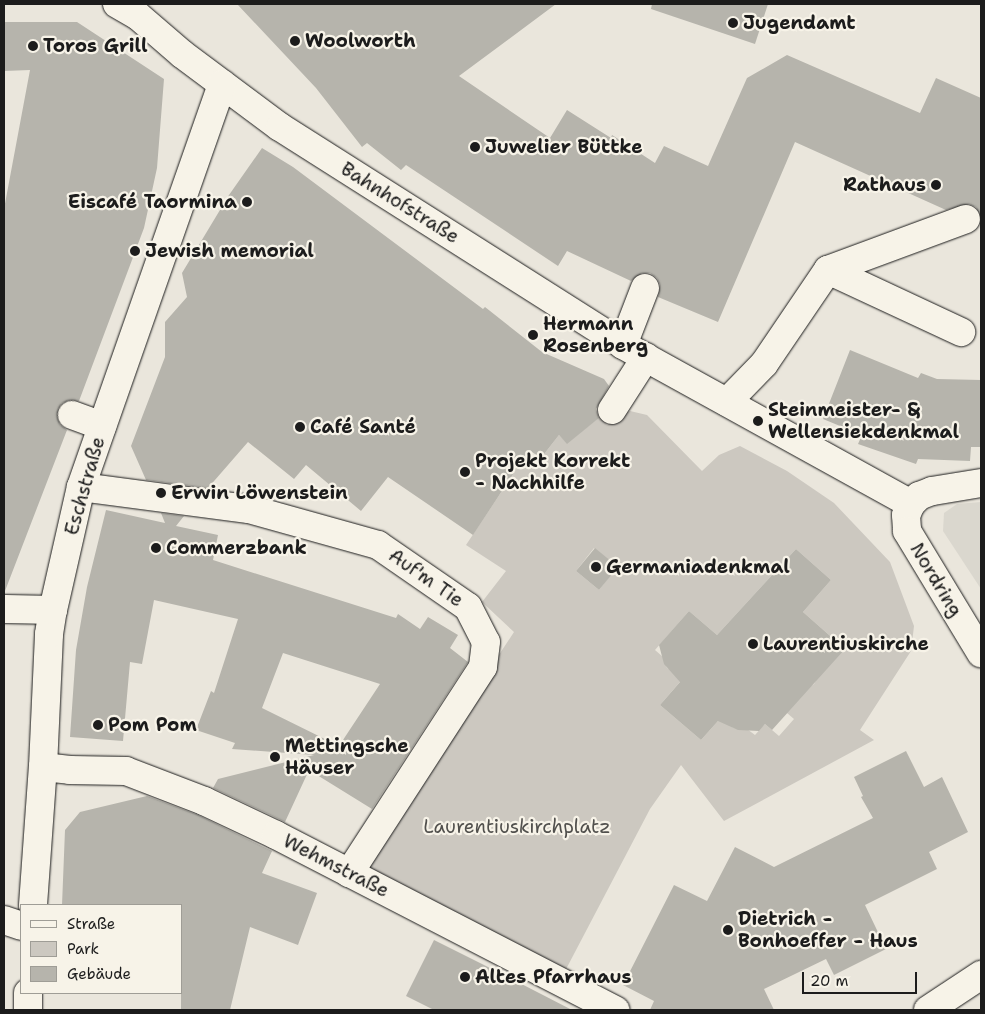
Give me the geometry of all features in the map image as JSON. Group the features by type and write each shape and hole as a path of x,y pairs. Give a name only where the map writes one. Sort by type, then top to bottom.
{"street":[{"name":"Bahnhofstraße","path":"117,4 138,16 182,54 280,127 634,351 877,483 911,504"},
{"name":"Eschstraße","path":"33,904 43,767 48,634 81,488 222,84"},
{"path":"727,402 764,364 828,270 966,218"},
{"path":"828,270 961,332"},
{"path":"612,410 634,351 645,288"},
{"path":"72,415 102,426"},
{"path":"911,504 919,496 932,491 981,483"},
{"name":"Auf'm Tie","path":"81,488 248,509 378,545 468,607 486,642 483,667 349,873"},
{"name":"Nordring","path":"911,504 906,515 907,531 951,607 981,653"},
{"path":"4,609 53,610"},
{"name":"Wehmstraße","path":"43,767 70,770 126,771 204,801 276,835 615,1010"},
{"path":"4,920 20,926"},
{"path":"928,1010 981,975"},
{"path":"28,994 28,1010"}],"shaded area":[{"path":"981,502 981,589 943,531 944,513 957,504"}],"green space":[{"name":"Laurentiuskirchplatz","path":"630,411 647,415 702,471 719,455 740,446 787,471 834,503 890,562 914,626 911,651 860,730 874,740 724,821 681,765 650,809 564,973 368,869 370,852 514,632 482,602 506,571 466,545 526,455 541,458 559,435 567,443 600,417 607,425","holes":["594,548 617,567 599,590 576,571","796,549 831,580 803,612 836,641 845,642 845,647 836,647 814,684 780,707 794,719 779,736 765,724 755,735 747,729 733,728 727,711 701,740 660,705 685,676 667,668 663,657 655,650 689,611 717,635"]}],"building":[{"path":"237,4 556,4 459,76 550,138 567,110 611,138 612,135 655,163 664,146 708,166 747,78 787,55 920,113 936,78 981,98 981,219 976,207 969,204 946,210 795,142 718,322 658,297 660,285 657,278 650,273 642,273 631,281 567,251 558,266 406,165 401,170 367,143 362,147 316,88"},
{"name":"Jugendamt","path":"652,4 768,4 755,44 651,9"},
{"path":"4,22 77,22 164,79 157,168 144,228 79,401 69,400 62,403 58,409 57,417 60,425 67,430 5,591 4,209 30,70 4,71"},
{"path":"262,148 293,167 483,309 485,307 542,352 604,379 609,386 596,409 599,418 567,444 559,435 541,458 529,450 473,535 388,477 361,511 306,465 294,479 248,442 208,488 146,480 131,446 165,357 165,322 187,297 182,273 229,195"},
{"path":"850,350 918,378 921,373 937,379 981,380 981,447 971,447 970,461 918,459 916,464 858,444 862,435 823,419"},
{"path":"106,510 165,523 161,513 184,516 176,526 218,535 213,560 396,618 398,614 420,629 428,617 458,635 450,648 468,662 372,809 309,770 285,822 213,788 218,779 314,755 232,749 235,743 196,730 211,691 214,693 238,619 154,600 142,664 130,662 123,741 70,737 76,650 87,587","holes":["283,653 380,684 339,746 262,708"]},
{"path":"595,548 618,567 599,590 576,571"},
{"name":"Laurentiuskirche","path":"796,549 831,580 803,612 845,649 772,730 765,724 759,731 738,730 718,721 701,740 660,705 680,682 664,664 659,645 689,611 717,635"},
{"path":"906,751 924,787 942,777 968,832 929,852 937,869 865,905 886,949 834,975 826,959 764,989 774,1010 650,1010 654,1001 623,985 674,885 707,901 735,847 774,867 873,818 861,797 863,796 854,777"},
{"path":"147,796 198,815 272,851 262,873 317,893 298,945 250,927 230,1010 181,1010 182,904 62,904 65,830 80,812"},
{"name":"Altes Pfarrhaus","path":"434,940 572,1010 434,1010 406,996"}],"place":[{"name":"Jugendamt","path":"733,23"},
{"name":"Woolworth","path":"295,41"},
{"name":"Toros Grill","path":"33,46"},
{"name":"Juwelier Büttke","path":"475,147"},
{"name":"Rathaus","path":"936,185"},
{"name":"Eiscafé Taormina","path":"247,202"},
{"name":"Jewish memorial","path":"135,251"},
{"name":"Hermann Rosenberg","path":"533,335"},
{"name":"Steinmeister- & Wellensiekdenkmal","path":"758,421"},
{"name":"Café Santé","path":"300,427"},
{"name":"Projekt Korrekt - Nachhilfe","path":"465,472"},
{"name":"Erwin Löwenstein","path":"161,493"},
{"name":"Commerzbank","path":"156,548"},
{"name":"Germaniadenkmal","path":"596,567"},
{"name":"Laurentiuskirche","path":"753,644"},
{"name":"Pom Pom","path":"98,725"},
{"name":"Mettingsche Häuser","path":"275,757"},
{"name":"Dietrich - Bonhoeffer - Haus","path":"728,930"},
{"name":"Altes Pfarrhaus","path":"465,977"}]}
